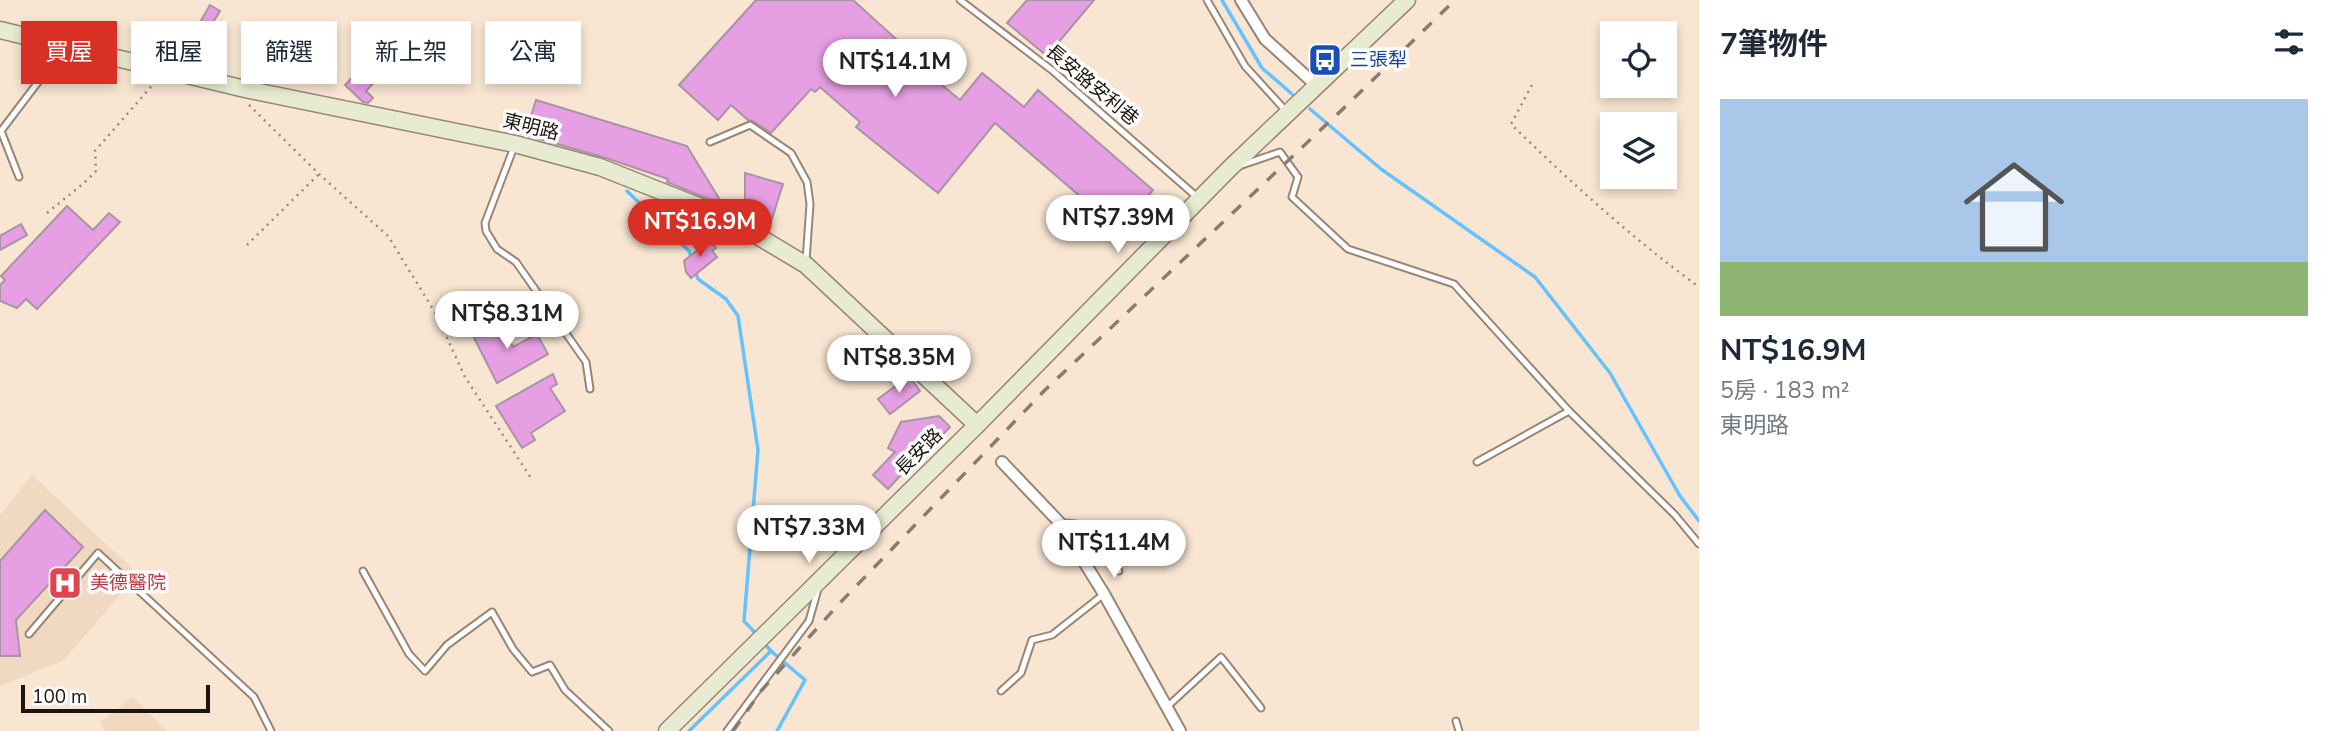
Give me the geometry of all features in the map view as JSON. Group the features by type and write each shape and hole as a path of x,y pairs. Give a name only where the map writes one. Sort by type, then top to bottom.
{"street":[{"path":"1241,0 1265,38 1317,86"},
{"name":"長安路","path":"667,731 977,425 1230,168 1407,0"},
{"name":"東明路","path":"0,30 21,35"},
{"name":"東明路","path":"223,84 515,144 600,167 726,218 806,265 977,425"},
{"path":"1002,461 1059,523 1104,594 1180,731"}],"lane":[{"name":"長安路安利巷","path":"960,0 1053,71 1199,199"},
{"path":"1207,0 1245,66 1289,114"},
{"path":"19,177 1,131 37,84"},
{"path":"710,142 750,125 791,153 807,182 810,204 806,265"},
{"path":"515,144 485,223 486,231 496,249 516,262 586,362 590,389"},
{"path":"1230,168 1280,152 1298,177 1292,197 1348,249 1454,284 1569,411 1675,515 1699,544"},
{"path":"1477,462 1569,411"},
{"path":"1059,523 1076,524 1119,571"},
{"path":"29,634 98,553 254,697 271,731"},
{"path":"362,571 409,654 425,671 447,645 492,612 513,649 532,672 550,665 565,690 609,731"},
{"path":"727,731 810,621 820,579"},
{"path":"1001,691 1021,673 1032,640 1052,635 1104,594"},
{"path":"1167,707 1221,657 1261,708"},
{"path":"1456,721 1459,731"}],"path":[{"path":"47,213 96,171 95,150 153,84"},
{"path":"1532,85 1511,124 1575,187 1699,287"},
{"path":"245,89 247,103 319,174 388,236 436,314 465,377 531,478"},
{"path":"247,245 319,174"}],"shaded area":[{"name":"美德醫院","path":"32,475 138,574 64,660 0,686 0,515"},
{"path":"133,697 168,731 105,731 100,722"}],"building":[{"path":"756,0 853,0 907,49 903,53 960,100 982,73 1024,107 1038,90 1153,190 1119,230 995,123 938,193 856,127 860,122 820,87 815,92 811,89 771,133 748,120 731,105 718,120 679,85"},
{"path":"1027,0 1094,0 1047,56 1007,23"},
{"path":"210,5 220,11 214,21 201,21"},
{"path":"351,79 351,84 373,84 366,91 373,98 368,103 363,102 345,85"},
{"path":"536,100 687,146 723,205 667,182 668,179 525,135"},
{"path":"745,173 783,184 769,228 745,216"},
{"path":"67,206 93,230 109,213 120,222 37,309 26,299 17,308 0,301 0,285 5,280 1,276"},
{"path":"21,224 27,235 0,250 0,236"},
{"path":"710,240 716,248 712,251 717,257 691,278 686,272 684,261"},
{"path":"498,320 513,347 537,334 548,354 497,383 472,334"},
{"path":"553,374 557,384 550,388 565,411 531,433 535,440 522,448 496,406"},
{"path":"909,376 920,391 890,414 878,399"},
{"path":"939,416 950,427 888,489 873,475 895,452 888,448 901,422"},
{"path":"45,510 83,547 16,620 20,656 0,656 0,561"}],"waterway":[{"path":"1222,0 1262,68 1292,94"},
{"path":"1310,109 1381,169 1535,277 1610,373 1680,496 1699,521"},
{"path":"627,191 689,251 692,260"},
{"path":"695,271 698,279 726,299 738,316 758,450 744,621 758,636"},
{"path":"689,731 771,651 763,642"},
{"path":"771,651 805,680 777,731"}],"railway":[{"path":"733,731 761,691 837,606 1045,390 1455,0"}],"place":[{"name":"三張犁","path":"1325,60"},
{"name":"美德醫院","path":"65,583"}]}
